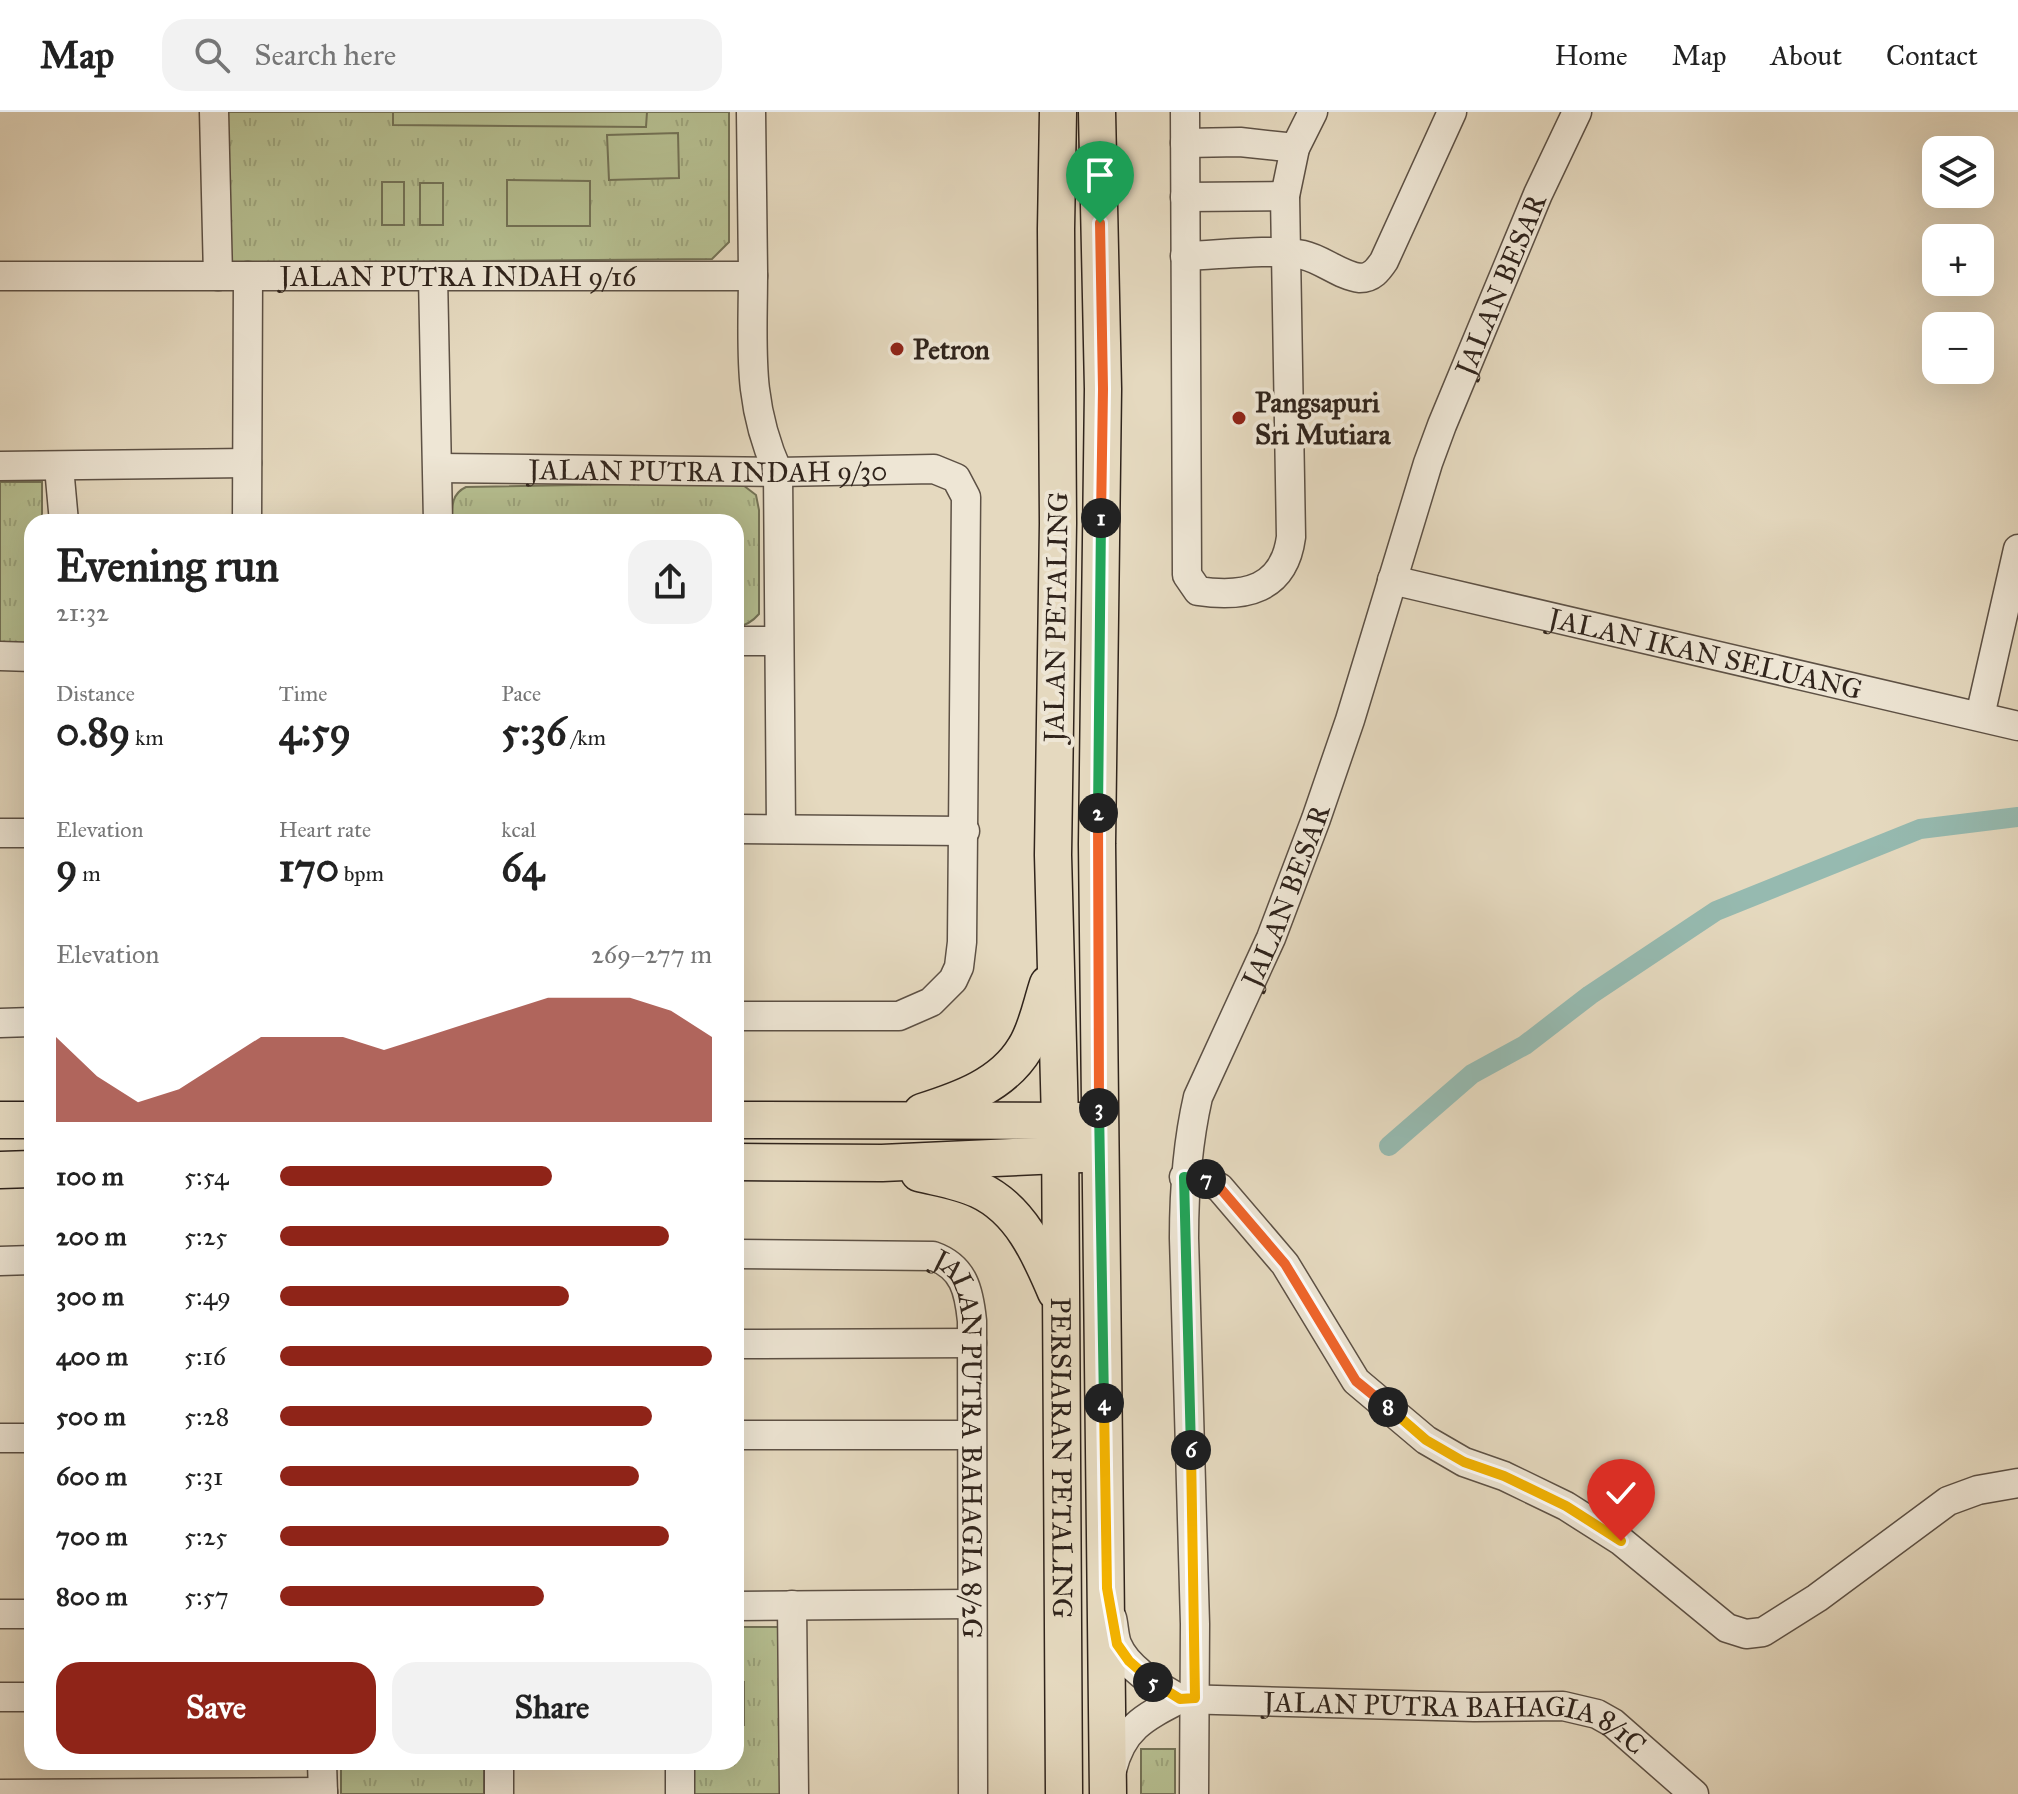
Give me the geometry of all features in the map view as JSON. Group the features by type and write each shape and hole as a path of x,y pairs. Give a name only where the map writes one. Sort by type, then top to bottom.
{"main road":[{"path":"1045,112 1058,129"},
{"name":"JALAN PETALING","path":"1097,112 1103,389 1097,844 1100,1137"},
{"name":"JALAN PETALING","path":"1058,129 1058,523 1053,855 1060,1138"},
{"path":"881,1120 957,1101 1003,1073 1024,1050 1033,1033 1057,961"},
{"path":"0,1120 24,1120"},
{"path":"744,1120 881,1120 1060,1138"},
{"path":"0,1133 8,1143 7,1149 0,1155"},
{"path":"744,1162 882,1163 1060,1138 1100,1137"},
{"name":"PERSIARAN PETALING","path":"1100,1137 1108,1790"},
{"name":"PERSIARAN PETALING","path":"1060,1138 1064,1794"},
{"path":"882,1163 957,1181 999,1202 1030,1238 1061,1304"},
{"path":"0,1170 24,1169"}],"street":[{"path":"214,112 218,276"},
{"path":"751,112 751,362 764,440 778,472 781,829"},
{"path":"1185,112 1187,575 1198,591 1247,593 1259,588 1282,567 1289,553 1285,196 1295,148 1313,112"},
{"path":"1185,256 1306,255 1358,278 1369,277 1378,271 1452,112"},
{"name":"JALAN BESAR","path":"1194,1794 1188,1698 1184,1177 1198,1097 1271,938 1316,819 1428,463 1448,411 1533,207 1577,112"},
{"path":"1185,143 1240,142 1295,148"},
{"path":"1185,197 1285,196"},
{"name":"JALAN PUTRA INDAH 9/16","path":"0,276 753,276"},
{"path":"247,514 248,276"},
{"path":"433,276 438,514"},
{"path":"0,466 247,463"},
{"path":"59,467 63,514"},
{"name":"JALAN PUTRA INDAH 9/30","path":"438,468 778,472 934,469 956,478 966,497 965,831"},
{"path":"1980,716 2018,549"},
{"name":"JALAN IKAN SELUANG","path":"1392,580 2018,726"},
{"path":"744,641 778,641"},
{"path":"0,656 24,657"},
{"path":"744,829 965,831 959,967 953,980 931,1002 899,1016 744,1016"},
{"path":"0,833 24,833"},
{"path":"0,1023 24,1022"},
{"path":"1184,1177 1207,1180 1220,1188 1285,1264 1356,1381 1426,1440 1464,1462 1504,1476 1566,1506 1621,1541 1727,1628 1746,1634 1763,1632 1817,1598 1948,1501 1978,1490 2018,1483"},
{"name":"JALAN PUTRA BAHAGIA 8/2G","path":"744,1254 933,1256 956,1268 965,1281 970,1297 972,1343 973,1794"},
{"path":"0,1261 24,1260"},
{"path":"744,1344 972,1343"},
{"path":"744,1435 970,1435"},
{"path":"0,1438 24,1438"},
{"path":"1107,1588 1117,1644 1129,1661 1145,1676 1188,1698"},
{"path":"744,1606 971,1604"},
{"path":"792,1605 794,1794"},
{"path":"0,1614 24,1614"},
{"path":"0,1697 24,1697"},
{"path":"1108,1790 1114,1762 1131,1729 1145,1717 1188,1698"},
{"name":"JALAN PUTRA BAHAGIA 8/1C","path":"1188,1698 1474,1707 1563,1706 1580,1709 1613,1723 1694,1794"},
{"path":"0,1794 323,1793 322,1770"},
{"path":"499,1770 499,1794"},
{"path":"680,1770 680,1794"}],"green space":[{"path":"222,112 729,112 729,242 712,259 222,263"},
{"path":"393,112 647,112 646,127 393,125"},
{"path":"678,133 679,178 609,180 607,135"},
{"path":"507,180 590,181 590,226 507,226"},
{"path":"382,182 404,182 404,225 382,225"},
{"path":"420,183 443,183 443,225 420,225"},
{"path":"0,482 42,482 42,514 24,514 24,643 0,643"},
{"path":"739,482 756,495 759,510 759,614 744,626 744,514 452,514 455,497 466,487"},
{"path":"744,1627 781,1627 782,1794 686,1794 686,1770 744,1770"},
{"path":"1141,1749 1175,1749 1175,1794 1141,1794"},
{"path":"341,1770 484,1770 484,1794 341,1794"}],"waterway":[{"path":"1389,1146 1472,1074 1525,1045 1590,995 1716,911 1920,829 2018,817"}],"place":[{"name":"Petron","path":"897,349"},
{"name":"Pangsapuri Sri Mutiara","path":"1239,418"}],"route":[{"path":"1100,223 1103,389 1097,844 1100,1153 1107,1588 1117,1644 1129,1661 1158,1686 1180,1699 1195,1698 1184,1177 1207,1180 1220,1188 1285,1264 1356,1381 1426,1440 1464,1462 1504,1476 1566,1506 1621,1541"}]}
